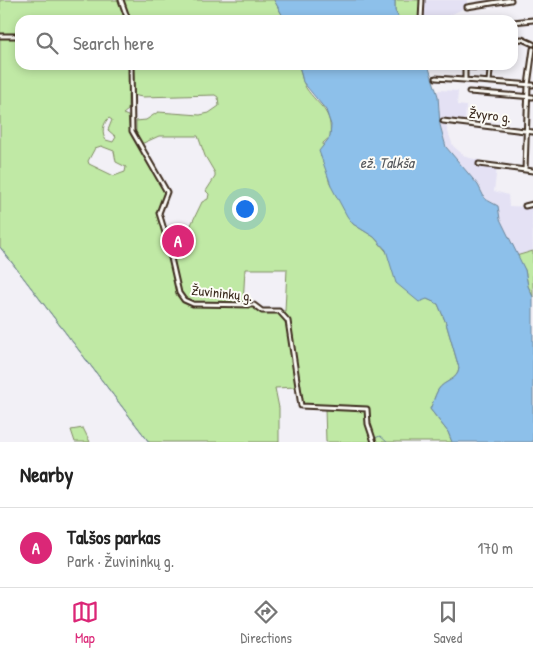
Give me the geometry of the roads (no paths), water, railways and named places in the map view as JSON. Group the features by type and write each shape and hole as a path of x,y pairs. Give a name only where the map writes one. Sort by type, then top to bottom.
{"street":[{"path":"121,0 126,15"},
{"path":"421,15 422,0"},
{"path":"467,7 511,0"},
{"path":"518,22 533,20"},
{"path":"0,36 15,36"},
{"path":"518,39 522,39 533,44"},
{"path":"526,170 528,97 531,85 533,49"},
{"name":"Žuvininkų g.","path":"132,70 132,131 167,192 159,214 166,236 178,293 184,300 193,304 254,305 262,311 279,311 288,320 301,406 366,409 368,424 374,442"},
{"path":"465,70 465,79"},
{"path":"489,81 490,70"},
{"path":"436,78 531,85"},
{"path":"469,92 533,97"},
{"name":"Žvyro g.","path":"443,122 533,132"},
{"path":"479,164 533,171"},
{"path":"525,206 533,204"}],"water":[{"path":"274,0 395,0 395,11 397,15 282,15"},
{"name":"ež. Talkša","path":"300,70 430,70 438,96 440,125 446,147 478,185 485,199 498,206 500,219 525,270 528,286 533,297 533,442 452,442 448,432 430,409 438,390 456,376 459,368 446,323 438,304 427,299 419,302 396,283 386,250 374,237 353,224 347,216 332,188 319,151 330,137 331,125 326,110 303,82"}],"waterway":[{"path":"0,247 149,442"},
{"path":"375,438 380,436 387,442"}],"place":[{"name":"Talšos parkas","path":"178,241"}]}
